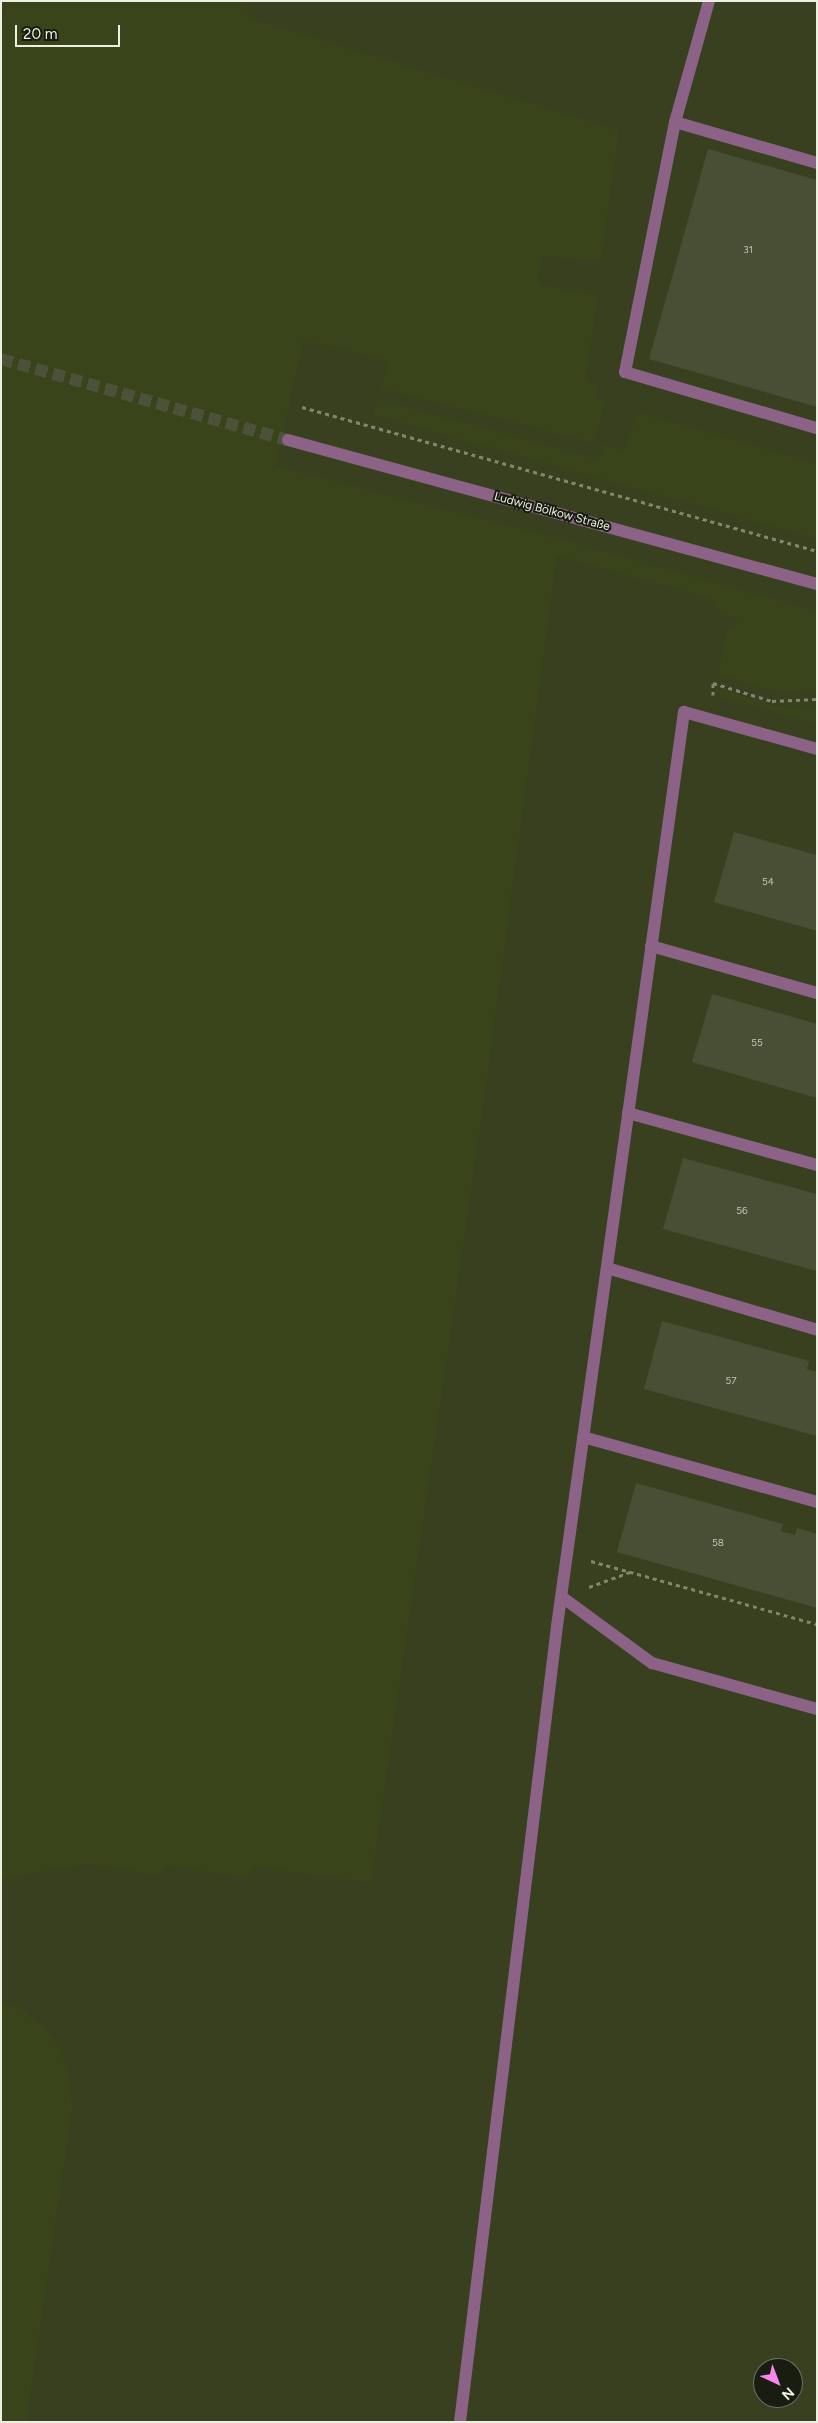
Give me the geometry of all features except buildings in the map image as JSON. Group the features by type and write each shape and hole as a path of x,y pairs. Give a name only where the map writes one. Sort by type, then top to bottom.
{"street":[{"path":"709,1 675,122 625,372 817,428"},
{"path":"675,122 817,163"},
{"name":"Ludwig Bölkow Straße","path":"288,440 817,584"},
{"path":"460,2422 557,1626 684,712 817,749"},
{"path":"651,946 817,993"},
{"path":"628,1113 817,1166"},
{"path":"607,1268 817,1330"},
{"path":"584,1436 817,1502"},
{"path":"562,1597 652,1663 817,1709"}],"path":[{"path":"302,407 817,551"},
{"path":"713,720 713,683 772,700 817,699"},
{"path":"567,1554 817,1624"},
{"path":"562,1597 630,1572"}],"shaded area":[{"path":"1,1 817,1 817,2422 1,2422"},
{"path":"6,1 250,1 247,17 619,130 601,262 542,256 538,284 598,296 585,381 598,384 595,399 606,402 593,443 381,388 388,361 303,340 276,466 560,539 817,611 817,691 777,692 718,675 727,628 734,629 737,619 717,610 709,598 557,556 483,1108 371,1883 254,1867 244,1878 169,1866 156,1875 90,1864 1,1879 1,35"},
{"path":"377,399 598,459 604,445 623,451 638,412 817,464 817,539 373,415"},
{"path":"716,688 776,706 817,705 817,724 717,696"},
{"path":"1,2001 20,2008 46,2029 59,2047 68,2069 72,2110 26,2422 1,2422"}],"tunnel":[{"path":"1,359 288,440"}]}
